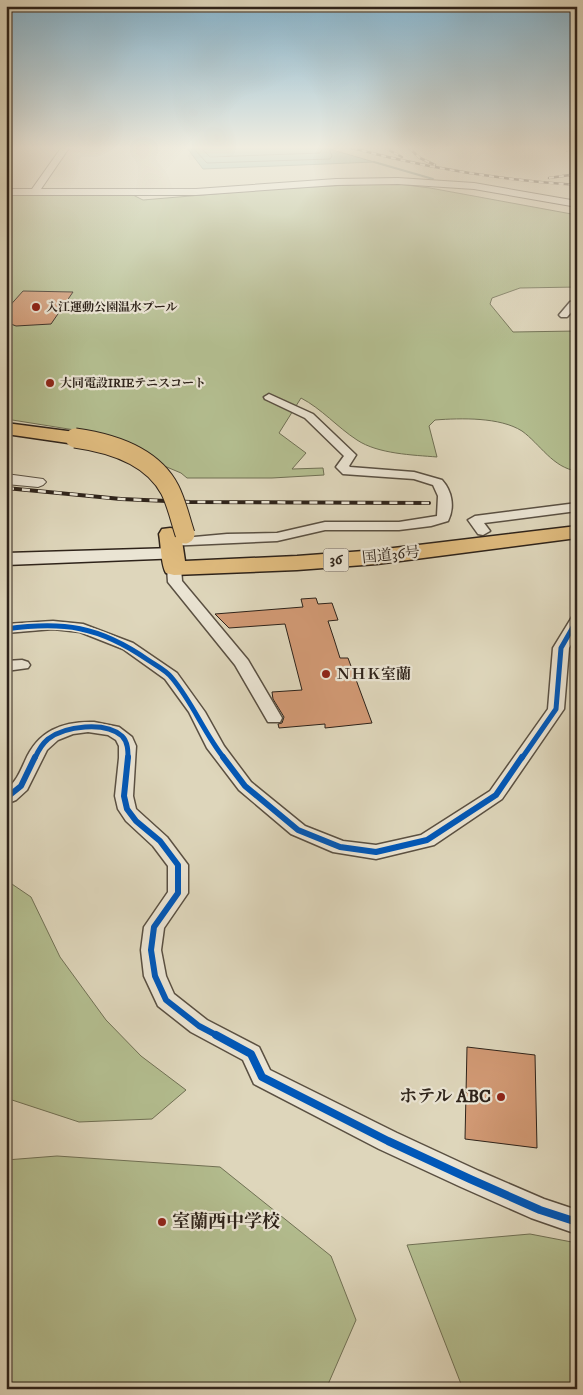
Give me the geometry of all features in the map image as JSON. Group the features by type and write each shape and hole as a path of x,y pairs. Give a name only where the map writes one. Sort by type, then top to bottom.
{"highway":[{"path":"6,428 75,438 131,463 147,477 159,494 178,547"},
{"name":"国道36号","path":"178,547 308,549 414,539 577,519"},
{"name":"国道36号","path":"178,547 297,564 377,557 577,532"}],"main road":[{"path":"6,559 178,547"},
{"path":"6,572 178,547"}],"street":[{"path":"564,314 573,304 577,303"},
{"path":"269,397 278,403 306,414 318,422 334,441 350,455 342,467 347,471 420,477 433,480 439,484 444,496 446,512 442,518 430,522 399,526 325,526 277,537 178,547 175,582 242,662 274,718"},
{"path":"6,479 38,482"},
{"path":"483,531 474,520 577,506"},
{"path":"6,629 53,626 83,628 128,646 171,676 197,712 216,748 245,786 298,830 340,847 376,852 427,840 496,795 556,709 561,648 577,620"},
{"path":"6,798 20,787 46,741 62,731 82,727 110,730 120,735 126,741 130,754 122,793 127,810 158,840 178,865 178,893 154,927 150,950 155,976 166,1000 199,1026 251,1054 262,1077 388,1141 470,1179 540,1210 577,1222"}],"green space":[{"path":"6,213 567,213 577,215 577,287 520,288 492,298 490,304 513,332 577,331 577,471 568,469 547,455 522,431 513,426 492,421 435,420 429,426 437,457 385,451 365,445 357,440 316,407 301,398 279,433 306,453 292,469 323,468 324,475 272,478 187,478 181,473 81,431 6,419"},
{"path":"6,880 31,897 60,957 106,1020 141,1056 186,1090 152,1119 79,1122 6,1098"},
{"name":"室蘭西中学校","path":"57,1156 220,1167 331,1256 356,1320 326,1389 6,1389 6,1160"},
{"path":"530,1234 577,1243 577,1389 463,1389 407,1245"}],"building":[{"name":"入江運動公園温水プール","path":"23,291 73,292 51,324 16,326 6,322 6,310"},
{"name":"ＮＨＫ室蘭","path":"316,598 318,604 332,603 338,620 328,621 340,658 348,658 372,723 325,728 325,724 279,728 278,724 282,723 284,717 273,699 272,692 302,690 285,624 229,628 215,614 303,607 301,599"},
{"name":"ホテル ABC","path":"467,1047 535,1055 537,1148 465,1139"}],"railway":[{"path":"6,488 121,499 190,502 429,503"}],"cycle path":[{"path":"6,629 53,625 83,628 128,646 171,676 197,712 216,748 245,786 298,830 340,847 376,852 427,840 496,795 556,709 561,648 577,620"},
{"path":"6,798 21,786 43,744 63,731 82,727 94,727 113,730 123,737 127,746 128,758 124,783 127,809 136,821 160,841 178,865 178,893 154,927 151,950 155,976 166,1000 199,1026 251,1054 262,1077 388,1141 470,1179 540,1210 577,1222"}],"place":[{"name":"入江運動公園温水プール","path":"36,307"},
{"name":"大同電設IRIEテニスコート","path":"50,383"},
{"name":"ＮＨＫ室蘭","path":"326,674"},
{"name":"ホテル ABC","path":"501,1097"},
{"name":"室蘭西中学校","path":"162,1222"}]}
